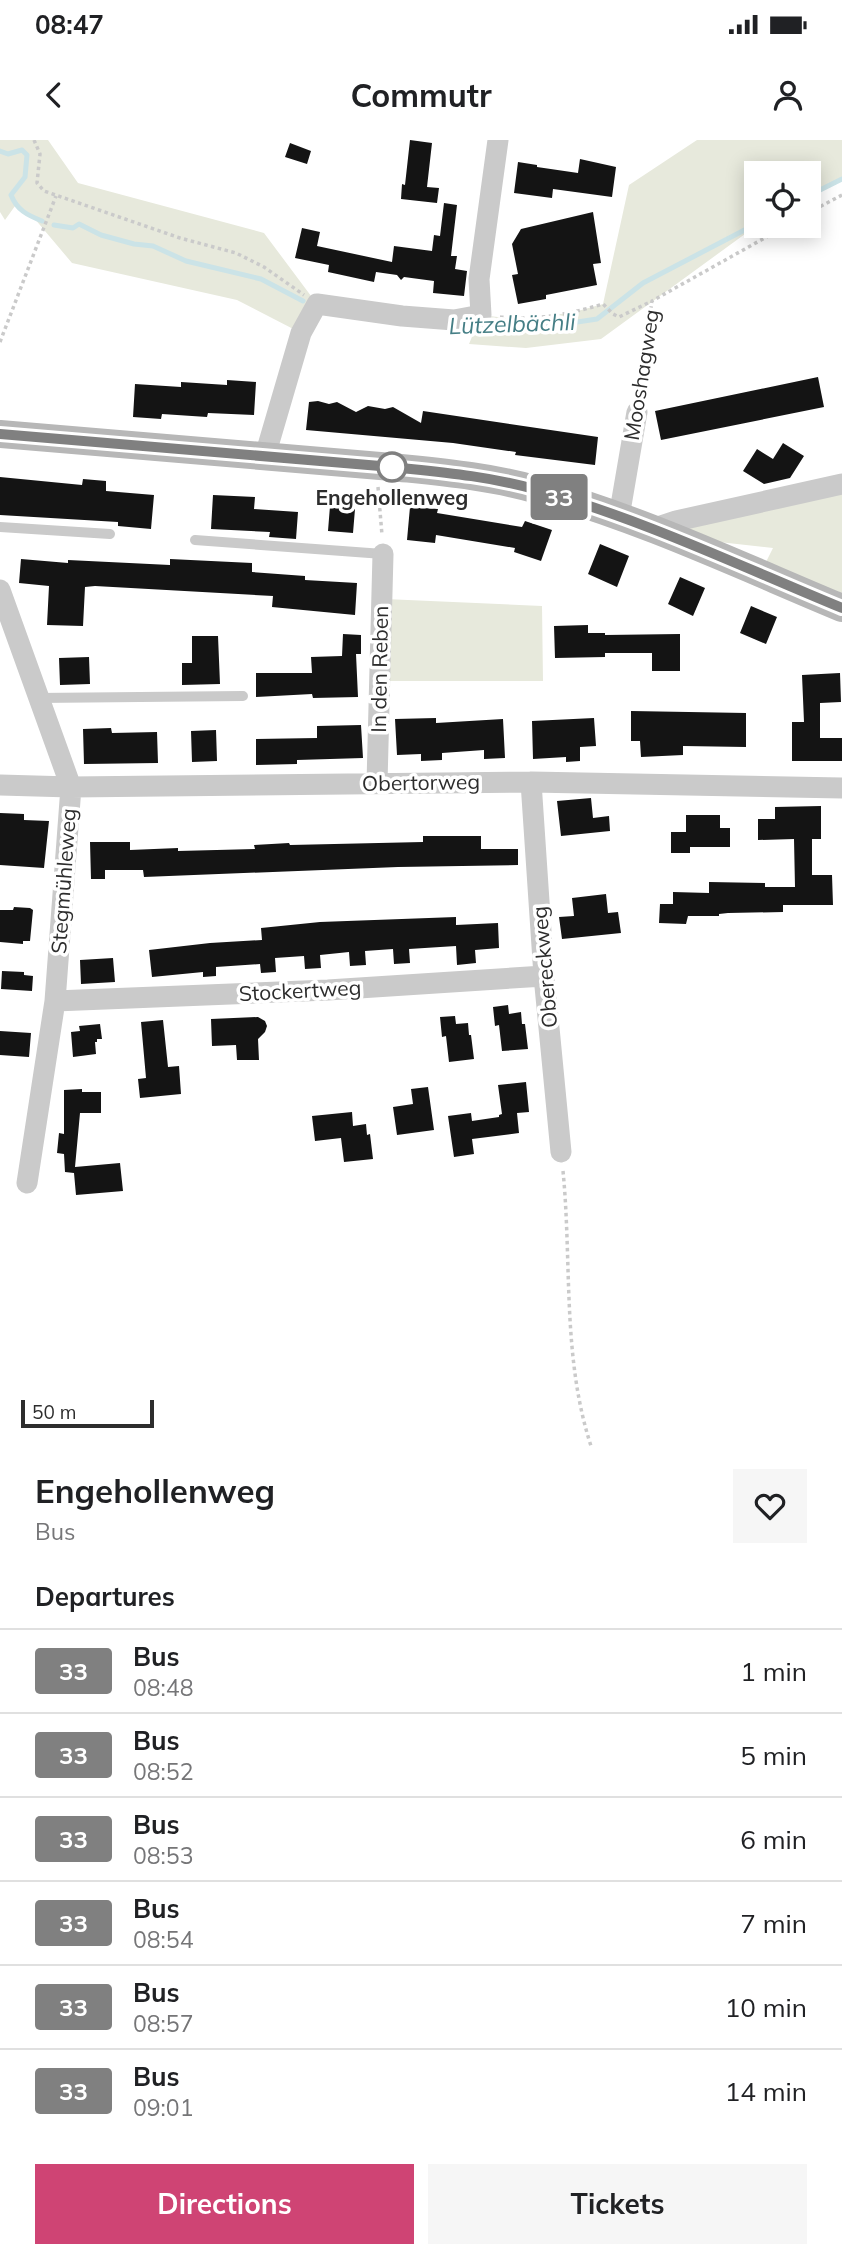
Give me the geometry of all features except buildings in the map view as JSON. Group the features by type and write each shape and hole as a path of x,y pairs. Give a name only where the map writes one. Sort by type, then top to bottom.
{"street":[{"path":"265,456 301,333 317,304 454,320 481,315 479,279 498,140"},
{"name":"Mooshagweg","path":"619,517 637,412"},
{"path":"0,434 449,473 532,488 652,529 842,608"},
{"path":"652,529 676,521 842,484"},
{"name":"In den Reben","path":"377,783 383,554"},
{"name":"Stegmühleweg","path":"0,590 71,787 55,1001 27,1183"},
{"name":"Obertorweg","path":"0,785 71,787 531,782 842,788"},
{"name":"Obereckweg","path":"531,782 544,976 561,1152"},
{"name":"Stockertweg","path":"55,1001 328,990 544,976"}],"lane":[{"path":"0,527 110,534"},
{"path":"195,540 383,554"},
{"path":"37,698 243,696"}],"path":[{"path":"34,140 40,154 37,183 44,191 180,238 236,253 264,267 317,304"},
{"path":"821,207 842,195"},
{"path":"0,342 56,196"},
{"name":"Mooshagweg","path":"637,412 652,301 765,238"},
{"path":"481,315 522,320 574,312 603,304 619,317 652,301"},
{"path":"378,479 381,528"},
{"path":"561,1152 566,1198 571,1344 581,1416 591,1446"}],"shaded area":[{"path":"0,140 48,140 78,183 264,233 317,304 301,333 237,300 72,263 34,218 15,206 5,220 0,212"},
{"path":"697,140 842,140 842,177 821,188 821,161 744,161 744,235 601,339 526,348 469,344 481,315 522,320 574,312 603,304 629,185"},
{"path":"842,484 842,593 764,566 773,548 719,542 681,529"},
{"path":"385,599 542,606 543,681 387,681"}],"waterway":[{"name":"Lützelbächli","path":"0,151 8,154 22,150 27,155 25,177 11,195 23,211 42,221"},
{"name":"Lützelbächli","path":"821,190 842,179"},
{"name":"Lützelbächli","path":"54,225 73,228 79,224 101,235 153,246 186,261 261,279 303,301"},
{"name":"Lützelbächli","path":"465,327 551,326 597,319 643,283 744,230"}],"bus line":[{"name":"33","path":"0,434 392,467 449,473 532,488 652,529 842,608"}],"place":[{"name":"Engehollenweg","path":"392,467"}]}
